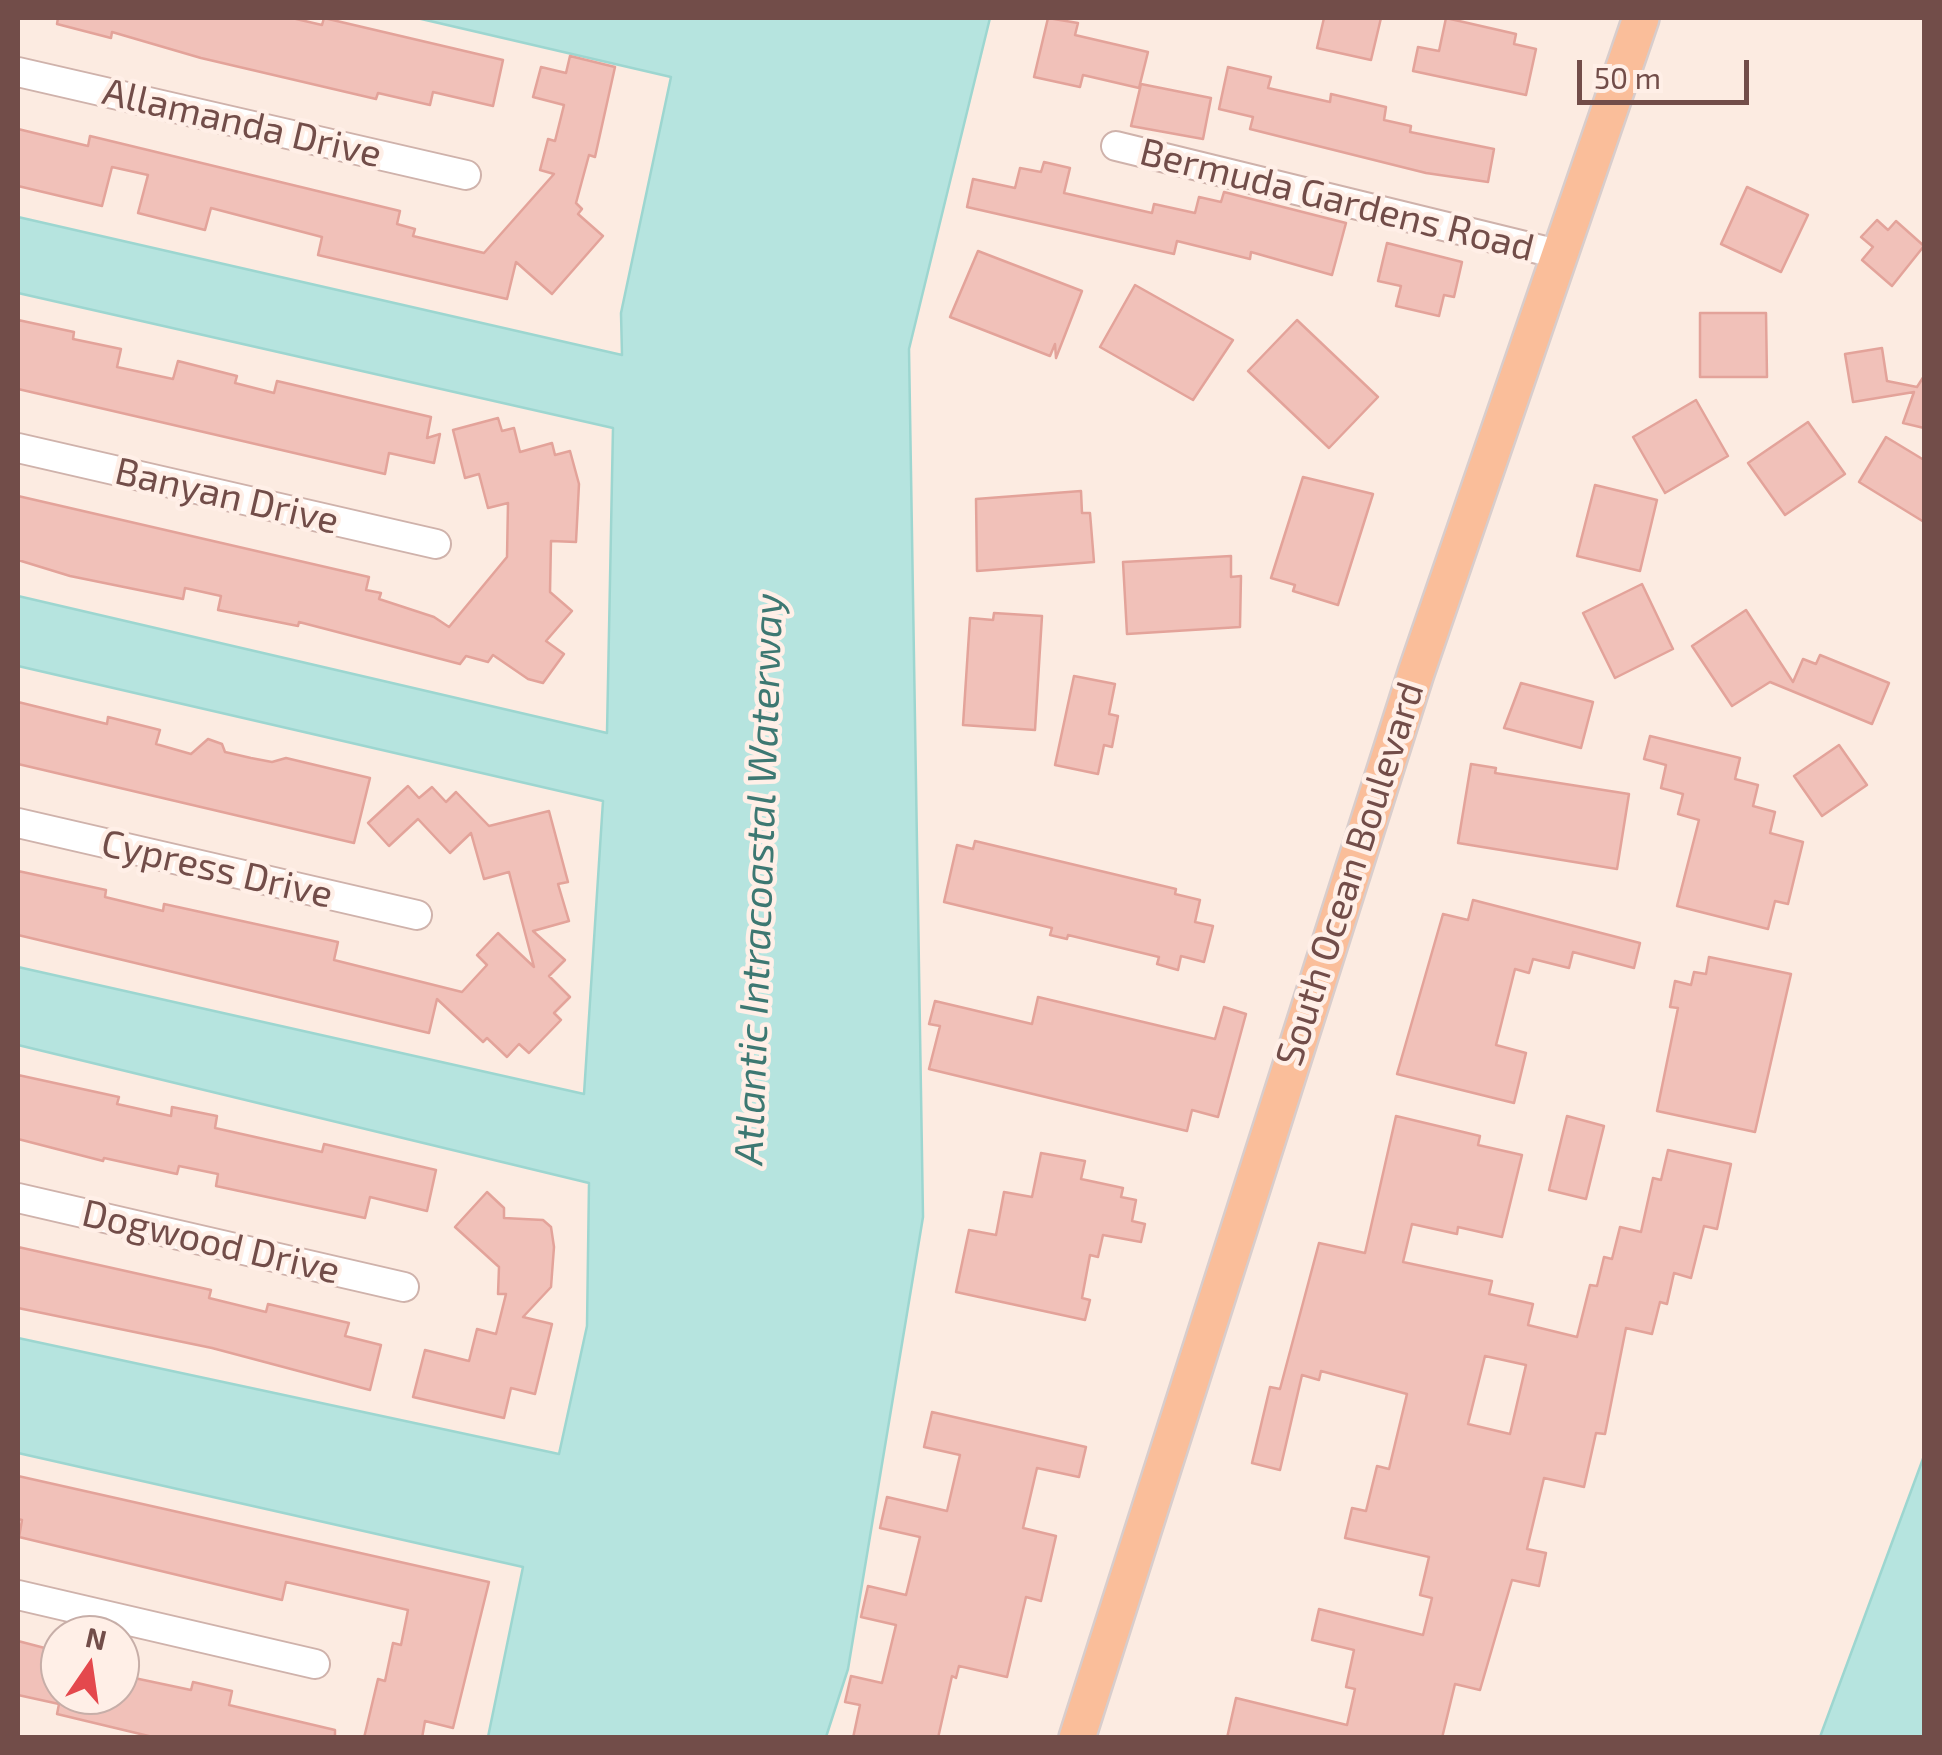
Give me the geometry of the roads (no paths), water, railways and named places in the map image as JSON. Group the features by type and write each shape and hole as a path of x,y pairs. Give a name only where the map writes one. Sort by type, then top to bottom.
{"main road":[{"name":"South Ocean Boulevard","path":"1077,1738 1278,1095 1558,254 1641,18"}],"street":[{"name":"Allamanda Drive","path":"18,72 466,175"},
{"name":"Bermuda Gardens Road","path":"1116,146 1558,254"},
{"name":"Banyan Drive","path":"18,448 436,544"},
{"name":"Cypress Drive","path":"18,823 417,915"},
{"name":"Dogwood Drive","path":"18,1198 404,1287"},
{"path":"18,1594 314,1664"}],"water":[{"name":"Atlantic Intracoastal Waterway","path":"417,18 990,18 909,349 923,1217 848,1669 826,1737 488,1737 523,1567 18,1453 18,1338 559,1454 587,1326 589,1183 18,1045 18,967 584,1094 603,801 18,666 18,596 607,733 613,428 18,293 18,217 622,355 621,313 671,77"},
{"path":"1924,1456 1924,1737 1820,1737"}]}
